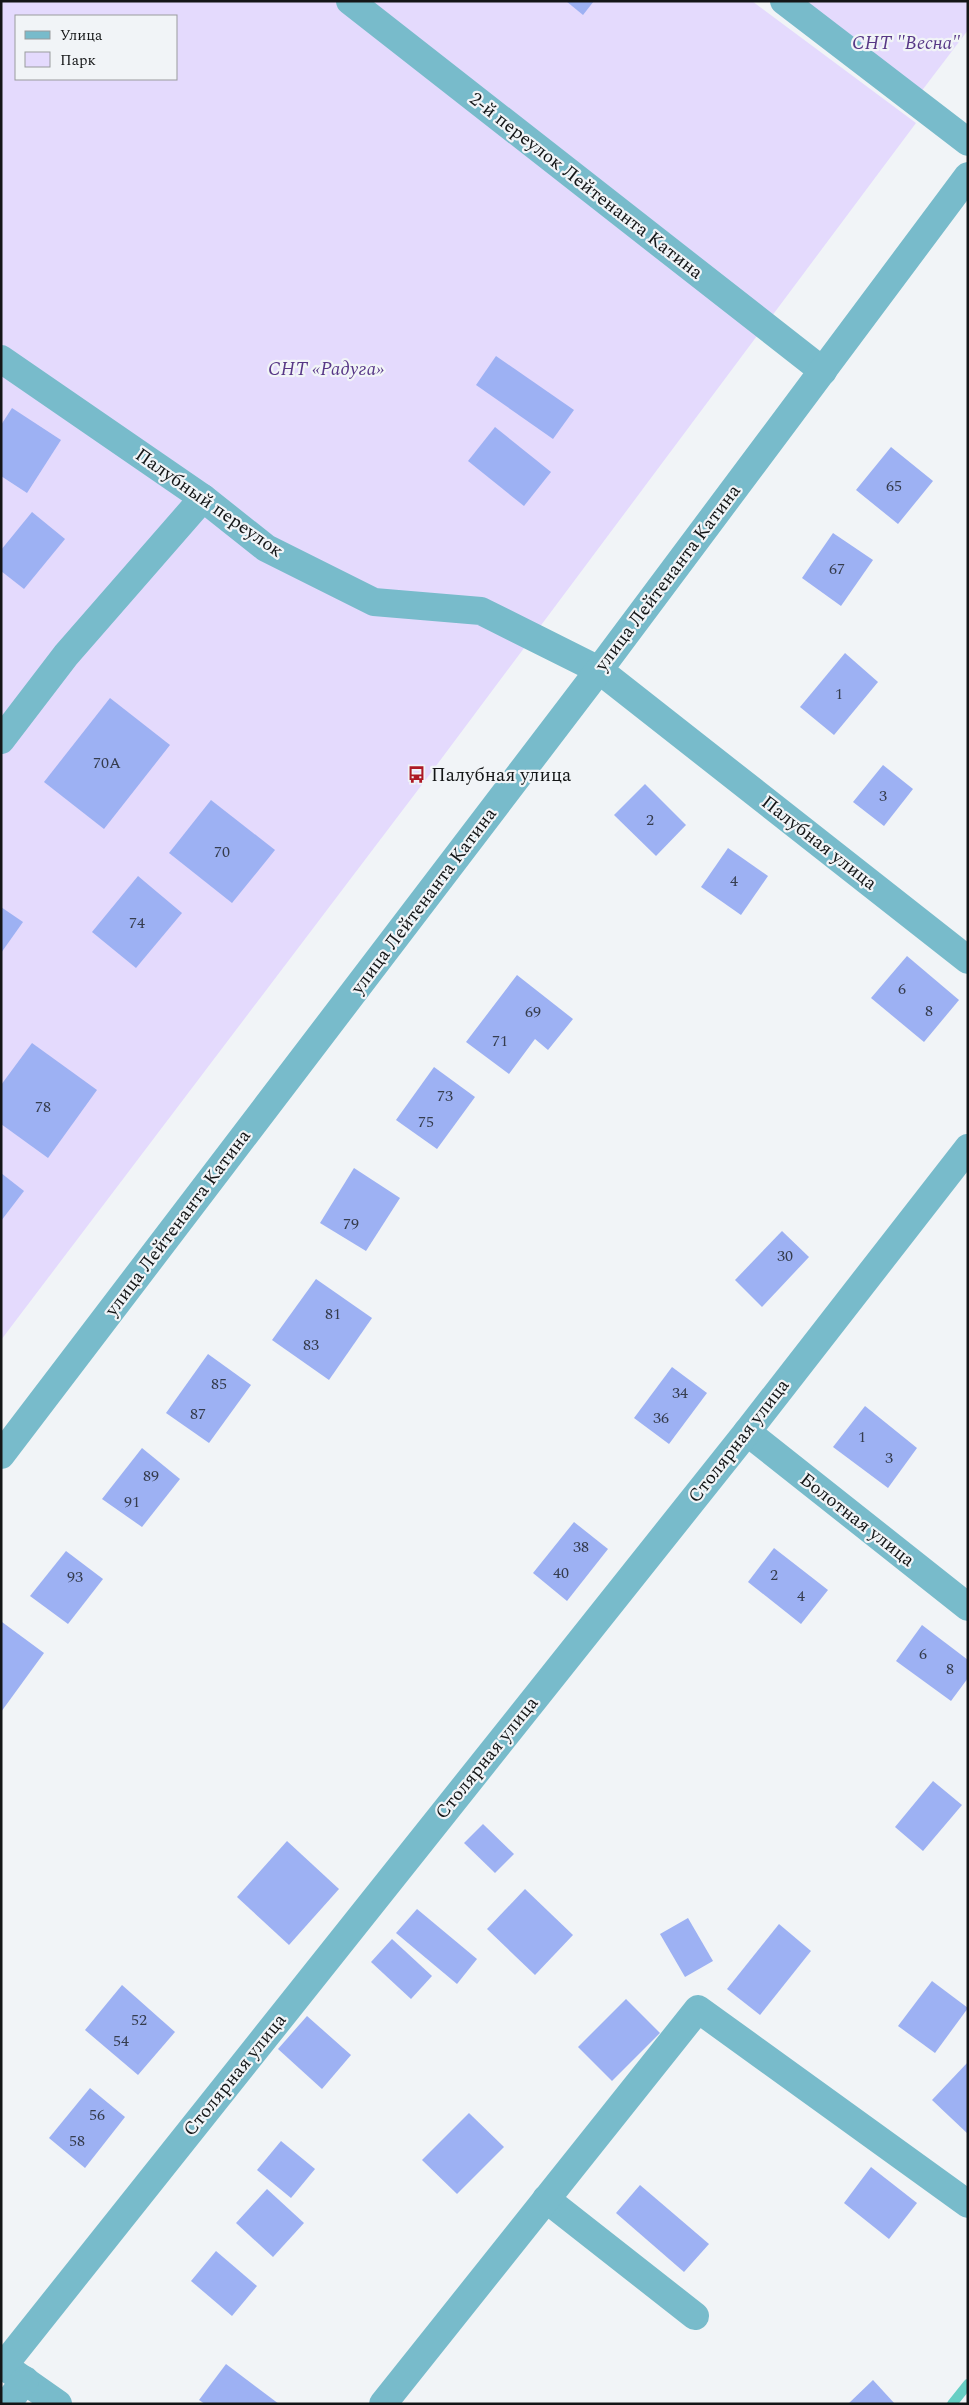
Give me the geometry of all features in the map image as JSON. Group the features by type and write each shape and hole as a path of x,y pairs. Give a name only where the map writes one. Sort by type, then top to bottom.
{"street":[{"name":"2-й переулок Лейтенанта Катина","path":"350,1 822,371"},
{"path":"784,1 968,142"},
{"name":"улица Лейтенанта Катина","path":"1,1455 599,670 968,176"},
{"name":"Палубный переулок","path":"1,359 204,498 266,548 374,602 481,611 599,670"},
{"path":"1,740 66,655 204,498"},
{"name":"Палубная улица","path":"599,670 968,960"},
{"name":"Столярная улица","path":"7,2404 10,2370 968,1148"},
{"name":"Болотная улица","path":"747,1432 968,1607"},
{"path":"383,2404 698,2008 968,2204"},
{"path":"546,2199 695,2316"},
{"path":"10,2370 58,2404"}],"green space":[{"name":"СНТ «Радуга»","path":"1,1 752,1 916,123 430,774 1,1340"},
{"name":"СНТ \"Весна\"","path":"787,1 968,1 968,30 914,101"}],"building":[{"path":"566,1 594,1 583,15"},
{"path":"496,356 574,410 553,439 476,385"},
{"path":"12,408 61,440 27,493 1,476 1,425"},
{"path":"495,427 551,472 524,506 468,461"},
{"path":"891,447 933,481 898,524 856,490"},
{"path":"32,512 65,539 24,589 1,571 1,550"},
{"path":"833,533 873,560 841,606 802,578"},
{"path":"845,653 878,682 834,735 800,707"},
{"path":"110,698 170,745 104,829 44,782"},
{"path":"883,765 913,789 884,826 853,802"},
{"path":"645,784 686,825 656,856 614,815"},
{"path":"211,800 275,850 232,903 169,853"},
{"path":"728,848 768,876 741,915 701,887"},
{"path":"138,876 182,913 136,968 92,932"},
{"path":"1,907 23,922 1,953"},
{"path":"907,956 959,1000 924,1042 871,998"},
{"path":"517,975 573,1019 548,1050 535,1039 509,1074 466,1042"},
{"path":"32,1043 97,1090 48,1158 1,1124 1,1085"},
{"path":"434,1067 475,1097 437,1149 396,1120"},
{"path":"354,1168 400,1198 366,1251 320,1223"},
{"path":"1,1173 24,1191 1,1221"},
{"path":"782,1231 809,1257 762,1307 735,1280"},
{"path":"316,1279 372,1318 329,1380 272,1340"},
{"path":"208,1354 251,1385 209,1443 166,1413"},
{"path":"672,1367 707,1393 669,1444 634,1418"},
{"path":"865,1406 917,1448 888,1488 833,1447"},
{"path":"142,1448 180,1479 142,1527 102,1499"},
{"path":"574,1522 608,1549 567,1601 533,1573"},
{"path":"774,1548 828,1590 801,1624 748,1582"},
{"path":"66,1551 103,1579 68,1624 30,1596"},
{"path":"2,1622 44,1653 1,1712 1,1624"},
{"path":"922,1625 968,1660 968,1678 951,1701 896,1661"},
{"path":"933,1781 962,1805 923,1851 895,1827"},
{"path":"483,1824 514,1854 495,1873 464,1843"},
{"path":"287,1841 339,1889 289,1945 237,1897"},
{"path":"525,1889 573,1935 535,1975 487,1929"},
{"path":"417,1909 477,1959 457,1984 396,1933"},
{"path":"688,1918 713,1961 685,1977 660,1934"},
{"path":"779,1924 811,1951 760,2015 727,1989"},
{"path":"392,1939 432,1976 411,1999 371,1962"},
{"path":"932,1981 968,2008 935,2053 898,2026"},
{"path":"122,1985 175,2032 138,2075 85,2030"},
{"path":"626,1999 660,2033 612,2081 578,2047"},
{"path":"307,2016 351,2055 322,2089 278,2049"},
{"path":"968,2062 968,2134 932,2100"},
{"path":"90,2088 125,2117 85,2168 49,2138"},
{"path":"469,2113 504,2147 457,2194 422,2160"},
{"path":"281,2141 315,2169 291,2198 257,2170"},
{"path":"871,2167 917,2203 889,2239 844,2203"},
{"path":"640,2185 709,2244 684,2272 616,2213"},
{"path":"267,2189 304,2223 273,2257 236,2223"},
{"path":"216,2251 257,2286 232,2316 191,2281"},
{"path":"226,2364 279,2404 205,2404 199,2400"},
{"path":"873,2380 895,2404 848,2404"}],"waterway":[{"path":"952,2404 968,2384"}],"place":[{"name":"Палубная улица","path":"417,775"}]}
